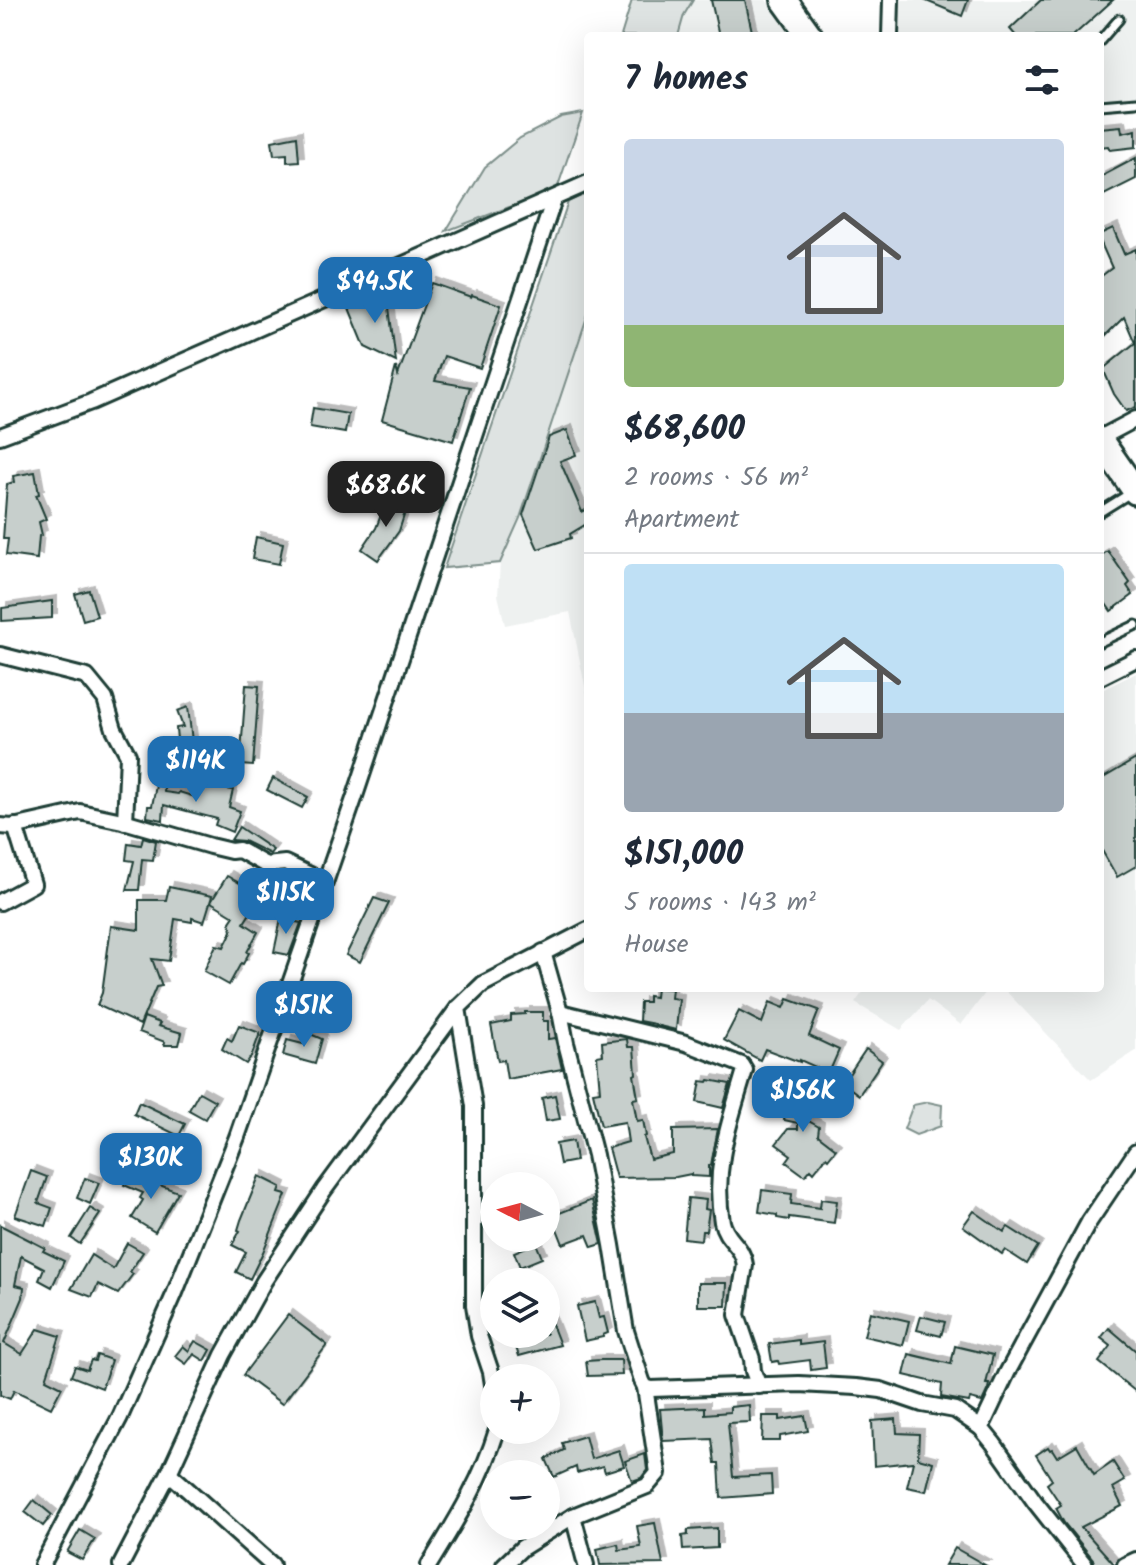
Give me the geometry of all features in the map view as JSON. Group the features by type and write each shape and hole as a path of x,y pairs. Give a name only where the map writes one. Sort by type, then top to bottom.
{"highway":[{"path":"784,0 807,32"},
{"path":"1104,447 1135,491"}],"street":[{"path":"890,32 891,0"},
{"path":"0,436 91,402 584,185"},
{"path":"42,1565 120,1417 174,1295 237,1137 354,799 554,199"},
{"path":"1104,443 1136,419"},
{"path":"1104,443 1136,430"},
{"path":"0,655 87,677 105,699 114,729 128,755 125,822"},
{"path":"1104,675 1136,659"},
{"path":"0,902 33,884 8,826 80,812 210,846 239,850 266,865 285,863 325,882"},
{"path":"121,1565 169,1473 223,1355 264,1281 324,1190 458,1008 483,984 584,932"},
{"path":"504,1565 522,1548 573,1516 647,1486 658,1473 645,1387 626,1331 595,1155 543,952"},
{"path":"458,1008 474,1106 474,1305 479,1336 488,1364"},
{"path":"560,1012 686,1043 742,1065 745,1070 722,1148 719,1175 723,1226 726,1234 740,1248 745,1265 737,1315 759,1386"},
{"path":"981,1428 1007,1373 1089,1222 1136,1152"},
{"path":"645,1387 813,1384 881,1390 922,1404 955,1410 981,1428 1085,1565"},
{"path":"429,1565 466,1506 492,1444"},
{"path":"169,1473 272,1565"},
{"path":"573,1516 586,1565"},
{"path":"1125,1565 1136,1560"}],"lane":[{"path":"1104,36 1119,19"},
{"path":"1104,105 1136,102"},
{"path":"1104,510 1135,491"},
{"path":"1104,640 1136,625"}],"shaded area":[{"path":"632,0 693,0 679,32 622,32"},
{"path":"693,0 766,0 790,32 679,32"},
{"path":"900,0 1136,0 1136,110 1104,111 1104,32 897,32"},
{"path":"583,113 557,189 446,231 485,167 520,138 561,117"},
{"path":"584,194 584,326 520,518 500,563 444,568 568,202"},
{"path":"584,326 584,681 570,612 505,625 498,595 500,563 520,518"},
{"path":"1136,673 1136,1051 1091,1080 1007,992 1104,992 1104,689"},
{"path":"863,992 986,992 961,1025 928,1000 901,1030 855,1003"},
{"path":"928,1102 942,1105 941,1126 916,1135 904,1129 913,1105"}],"building":[{"path":"711,0 745,0 752,32 718,32"},
{"path":"924,0 968,0 962,16"},
{"path":"1041,0 1113,0 1077,32 1013,32 1010,29"},
{"path":"1121,126 1122,133 1136,130 1136,147 1110,150 1108,146 1104,146 1104,128"},
{"path":"297,136 299,161 287,162 287,154 274,155 272,141"},
{"path":"1136,158 1136,179 1104,195 1104,175"},
{"path":"1113,228 1124,254 1136,249 1136,407 1126,411 1114,394 1104,368 1135,343 1124,317 1104,337 1104,274 1112,268 1104,250 1104,232"},
{"path":"432,283 501,305 480,368 444,356 435,381 470,387 453,441 382,420 396,367 398,375"},
{"path":"387,292 396,362 365,347 349,308"},
{"path":"313,408 348,414 345,433 310,427"},
{"path":"567,430 576,455 560,461 584,511 584,525 570,534 571,538 538,549 523,515 549,437"},
{"path":"35,472 39,494 36,495 46,519 39,522 42,535 39,536 37,559 6,555 8,539 3,539 7,484 14,482 13,476"},
{"path":"387,499 407,506 399,531 378,560 362,549 376,528"},
{"path":"256,537 283,543 279,564 252,559"},
{"path":"1108,551 1130,583 1127,586 1133,595 1111,611 1104,605 1104,554"},
{"path":"89,590 97,616 83,620 75,594"},
{"path":"52,601 52,618 2,621 2,608"},
{"path":"246,685 259,686 253,766 240,765"},
{"path":"188,707 193,750 178,752 176,728 183,727 177,711"},
{"path":"1136,759 1136,866 1117,877 1104,854 1104,778"},
{"path":"158,775 165,776 164,792 195,797 197,785 233,790 229,807 240,811 232,832 215,825 217,819 164,805 163,820 147,817"},
{"path":"273,778 308,797 302,808 267,790"},
{"path":"239,827 273,850 270,854 244,841 231,840"},
{"path":"143,837 156,841 153,860 142,859 139,890 127,890 134,861 126,860 128,843 141,845"},
{"path":"227,876 243,885 247,878 272,893 266,904 259,899 244,923 258,932 229,985 204,971 216,945 224,947 232,931 230,922 234,916 211,902"},
{"path":"169,887 212,896 204,922 192,918 192,922 175,919 169,961 152,959 162,986 156,987 140,1025 97,1005 102,993 111,926 139,930 139,900 166,900"},
{"path":"374,898 389,903 360,962 346,955"},
{"path":"281,919 301,923 289,955 274,952"},
{"path":"656,992 672,992 671,998 679,999 676,1030 639,1021 640,1002 648,1002 648,996 655,997"},
{"path":"788,999 819,1010 809,1036 839,1050 829,1073 765,1049 760,1060 724,1040 739,1011 762,1023 770,1002 784,1008"},
{"path":"543,1012 543,1021 548,1021 548,1039 555,1038 562,1069 507,1079 504,1060 498,1061 491,1025 511,1021 511,1015"},
{"path":"144,1017 160,1023 158,1026 182,1033 179,1045 164,1045 165,1042 139,1032"},
{"path":"239,1025 260,1033 246,1064 222,1049 227,1038 232,1041"},
{"path":"308,1033 322,1039 315,1064 283,1055 287,1040 303,1044"},
{"path":"627,1039 628,1047 634,1047 638,1098 633,1099 637,1121 643,1120 650,1159 673,1154 673,1130 718,1129 709,1177 691,1174 616,1178 608,1148 628,1142 625,1122 601,1126 593,1092 600,1091 597,1056 603,1055 602,1042"},
{"path":"866,1049 882,1061 859,1095 843,1083"},
{"path":"701,1081 730,1084 723,1108 697,1102"},
{"path":"787,1087 818,1097 807,1120 819,1127 818,1135 836,1149 814,1172 811,1169 805,1176 786,1162 791,1155 776,1144 788,1129 798,1129 798,1123 784,1120 785,1114 780,1113"},
{"path":"199,1092 215,1101 205,1119 189,1110"},
{"path":"555,1095 560,1119 546,1121 542,1098"},
{"path":"139,1102 185,1124 179,1136 134,1114"},
{"path":"573,1141 576,1161 560,1164 556,1144"},
{"path":"31,1171 47,1177 38,1203 52,1208 46,1226 15,1216"},
{"path":"128,1173 178,1192 155,1232 132,1218 143,1200 140,1198 143,1193 124,1185"},
{"path":"259,1176 281,1187 279,1193 286,1195 250,1279 236,1272 246,1252 232,1245"},
{"path":"85,1178 99,1183 90,1204 77,1198"},
{"path":"762,1190 792,1194 791,1204 820,1208 821,1199 837,1201 834,1223 789,1217 789,1220 759,1212"},
{"path":"688,1198 706,1200 705,1209 709,1210 706,1231 702,1231 701,1240 684,1238"},
{"path":"592,1200 602,1244 592,1247 587,1235 563,1244 560,1213"},
{"path":"90,1208 100,1214 80,1244 71,1238"},
{"path":"974,1211 1004,1232 1008,1227 1038,1246 1027,1264 1005,1250 1002,1254 963,1226"},
{"path":"0,1225 64,1261 52,1287 39,1280 44,1268 21,1256 15,1285 24,1287 23,1298 4,1343 22,1354 38,1329 60,1336 46,1379 62,1387 51,1408 14,1390 10,1399 0,1395"},
{"path":"127,1243 143,1252 130,1272 133,1274 118,1294 98,1284 92,1297 71,1289 91,1255 113,1269"},
{"path":"514,1252 540,1252 542,1258 520,1267"},
{"path":"698,1283 727,1283 726,1306 698,1306"},
{"path":"595,1302 599,1318 604,1317 608,1333 585,1341 577,1306"},
{"path":"870,1312 909,1321 903,1345 864,1336"},
{"path":"288,1315 327,1345 282,1404 243,1375"},
{"path":"921,1316 945,1322 941,1336 917,1330"},
{"path":"1109,1328 1136,1351 1136,1392 1099,1362 1111,1346 1101,1338"},
{"path":"799,1340 799,1345 823,1342 826,1368 811,1370 810,1360 772,1362 769,1344"},
{"path":"195,1341 211,1350 205,1361 194,1354 186,1364 175,1356 183,1346 189,1351"},
{"path":"955,1346 993,1355 986,1384 989,1384 988,1389 982,1402 941,1397 942,1384 904,1375 909,1354 951,1364"},
{"path":"516,1348 549,1348 519,1356"},
{"path":"97,1355 111,1360 102,1388 71,1376 75,1366 87,1370"},
{"path":"621,1360 622,1375 588,1376 586,1361"},
{"path":"749,1405 750,1422 728,1423 733,1477 771,1475 772,1494 721,1498 719,1463 715,1463 712,1439 663,1441 660,1409 705,1407 705,1414 730,1412 730,1407"},
{"path":"763,1416 780,1416 780,1420 805,1416 808,1431 780,1436 780,1441 762,1441"},
{"path":"896,1419 897,1433 919,1434 918,1458 933,1462 926,1491 907,1487 913,1462 874,1466 872,1421"},
{"path":"585,1436 591,1459 619,1450 624,1466 605,1472 603,1466 577,1473 576,1467 560,1474 560,1460 546,1459 564,1450 562,1443"},
{"path":"1077,1445 1094,1475 1113,1462 1125,1481 1113,1488 1122,1506 1081,1527 1115,1565 1095,1565 1064,1523 1056,1508 1061,1505 1047,1484 1052,1480 1036,1455 1048,1447 1057,1457"},
{"path":"645,1454 647,1470 641,1478 632,1481 625,1461"},
{"path":"34,1500 52,1515 43,1526 25,1512"},
{"path":"655,1523 663,1564 600,1565 597,1549 618,1544 619,1550 641,1547 637,1526"},
{"path":"717,1528 717,1548 683,1550 682,1536 688,1535 688,1530"},
{"path":"80,1530 95,1539 82,1560 67,1552"},
{"path":"955,1548 985,1565 945,1565"}]}
